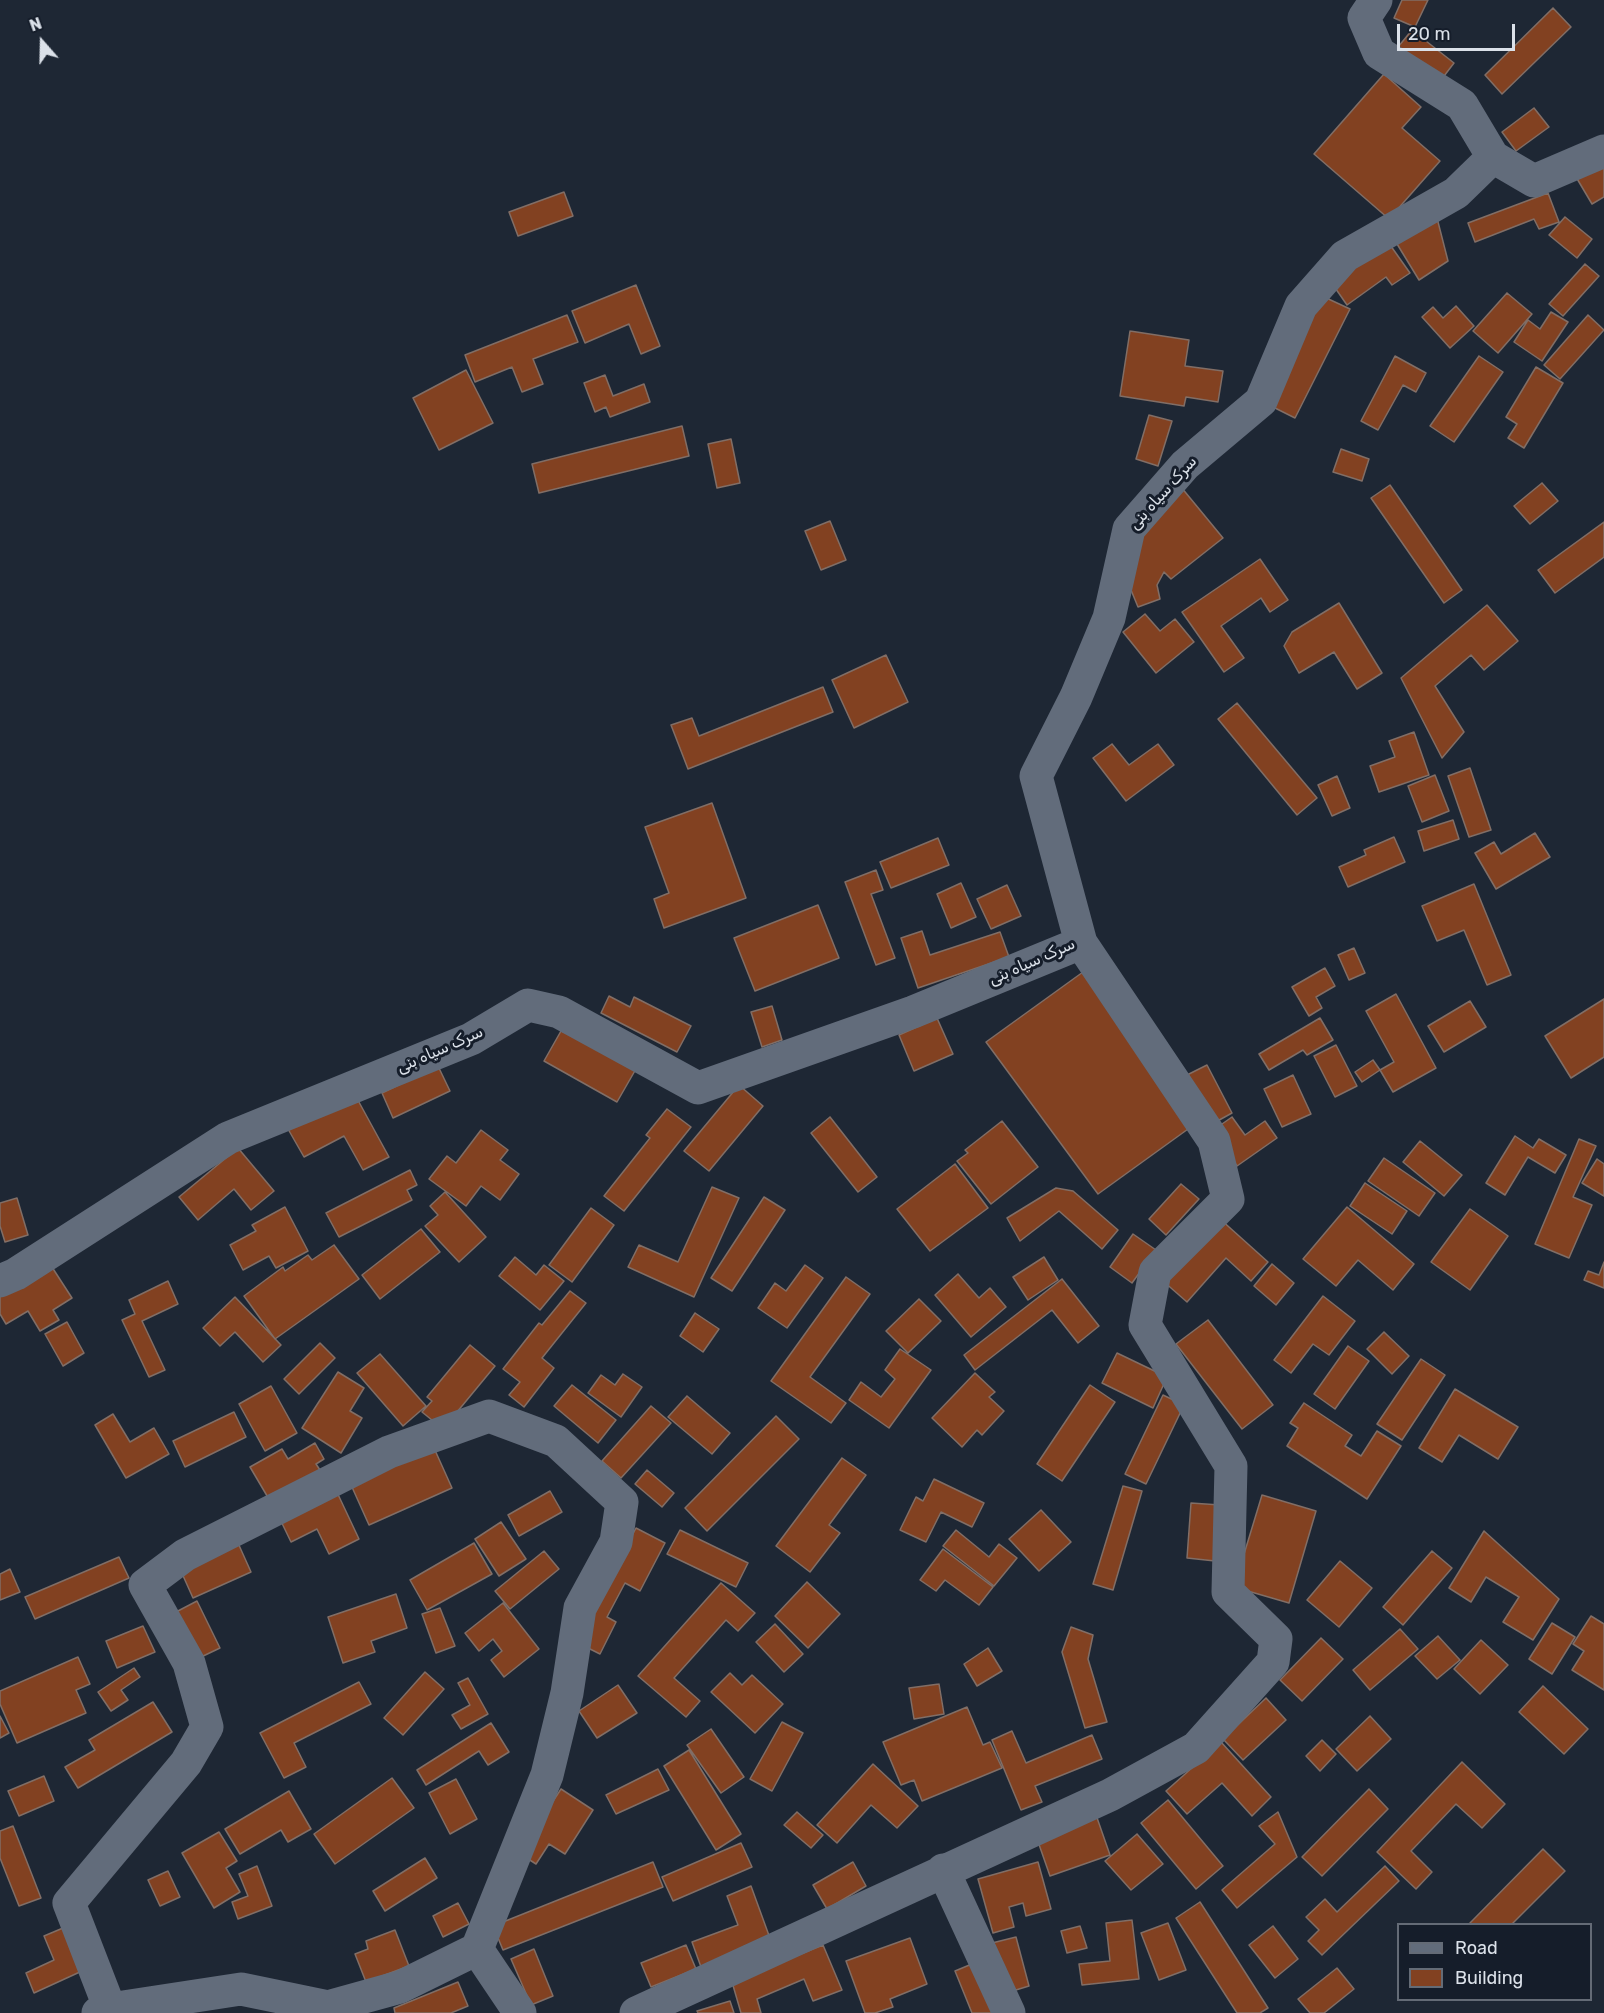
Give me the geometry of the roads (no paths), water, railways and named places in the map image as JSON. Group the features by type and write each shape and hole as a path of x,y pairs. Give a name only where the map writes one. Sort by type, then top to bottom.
{"street":[{"path":"1376,0 1364,18 1379,53 1461,105 1493,158 1534,181 1604,151"},
{"name":"سرک سیاه بنی","path":"0,1281 16,1274 228,1138 471,1039 528,1005 559,1012 698,1088 913,1012 1081,943 1036,776 1076,698 1109,618 1129,529 1185,465 1261,401 1301,306 1345,256 1456,193 1493,158"},
{"path":"636,2013 1110,1795 1196,1748 1273,1662 1276,1639 1228,1592 1231,1466 1145,1325 1155,1272 1228,1199 1214,1141 1081,943"},
{"path":"489,1416 556,1441 622,1502 616,1542 580,1608 567,1694 547,1775 477,1948 400,1987 328,2007 242,1989 104,2011 69,1903 186,1762 207,1727 189,1663 145,1585 185,1555 389,1452 489,1416"},
{"path":"943,1870 1009,2013"},
{"path":"477,1948 520,2013"}]}
